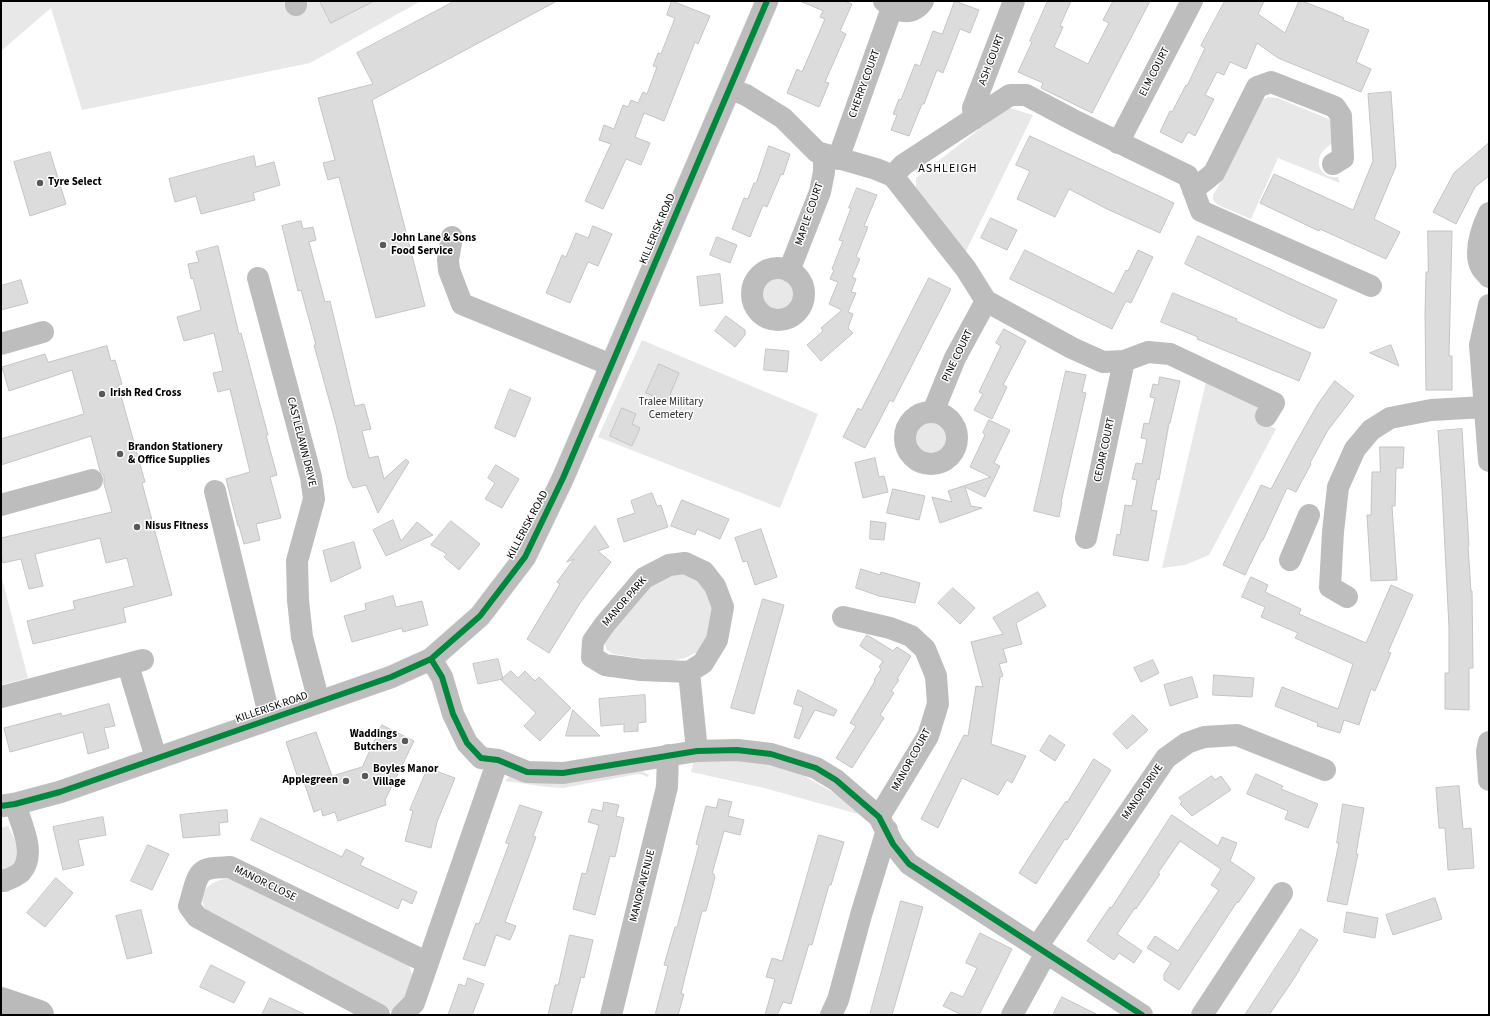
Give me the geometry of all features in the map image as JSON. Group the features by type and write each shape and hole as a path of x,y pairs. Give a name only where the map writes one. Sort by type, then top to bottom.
{"street":[{"name":"KILLERISK ROAD","path":"8,805 60,792 391,677 431,659 480,616 525,557 563,478 610,365 767,1"},
{"name":"CHERRY COURT","path":"831,157 888,5 900,11 907,11 915,9 923,1"},
{"name":"ASH COURT","path":"974,119 973,108 1014,1"},
{"name":"ELM COURT","path":"1118,143 1192,1"},
{"path":"1193,190 1214,173 1257,88 1271,82 1335,107 1341,116 1344,158 1333,164"},
{"path":"730,89 746,95 783,118 817,152 876,169 893,176 966,269 986,301 1072,348 1103,362 1124,361 1148,352 1170,354 1274,403 1266,416"},
{"path":"893,176 903,165 1010,95 1026,95 1118,143 1188,176 1201,211 1371,286"},
{"name":"MAPLE COURT","path":"789,271 820,192 824,172 831,157"},
{"path":"1489,213 1482,226 1478,247 1481,267 1489,277"},
{"path":"452,237 448,260 449,270 462,304 610,365"},
{"name":"CASTLELAWN DRIVE","path":"258,278 311,477 314,499 297,561 298,600 302,637 319,702"},
{"name":"PINE COURT","path":"934,412 954,358 986,301"},
{"path":"1489,305 1480,345 1489,462"},
{"path":"1,344 43,332"},
{"name":"CEDAR COURT","path":"1086,538 1124,361"},
{"path":"1347,597 1330,588 1338,487 1355,449 1370,430 1390,418 1431,410 1485,407"},
{"path":"1,505 92,480"},
{"path":"215,491 270,719"},
{"path":"1290,560 1306,522 1333,535"},
{"name":"MANOR PARK","path":"685,563 704,572 715,586 723,607 717,640 704,663 689,672 641,670 605,665 592,657 593,641 605,624 644,578 669,565 685,563"},
{"name":"MANOR COURT","path":"831,1015 838,1000 861,915 883,824 928,736 938,704 936,676 925,649 911,636 890,628 843,617"},
{"path":"431,659 442,677 453,714 467,743 481,758 498,760 527,772 563,774 668,755 697,751 737,750 771,754 816,768 836,780 883,824 893,844 909,864 1142,1015"},
{"path":"1,697 136,662 156,758"},
{"path":"689,672 697,751"},
{"name":"MANOR DRIVE","path":"1012,1015 1042,950 1166,758 1187,743 1204,737 1237,735 1325,770"},
{"name":"MANOR AVENUE","path":"611,1015 667,787 668,755"},
{"path":"402,1015 414,1003 498,760"},
{"path":"1,880 4,881 20,873 28,860 27,842 8,805"},
{"name":"MANOR CLOSE","path":"379,1015 197,917 189,906 194,887 201,873 212,868 230,867 428,963"},
{"path":"1202,1015 1282,893"}],"green space":[{"path":"1,1 421,1 310,63 82,110 51,8 1,51"},
{"path":"1268,97 1278,98 1331,120 1333,142 1321,154 1319,158 1319,165 1322,172 1329,176 1338,177 1340,183 1278,158 1251,219 1218,205 1213,200 1213,195 1263,100"},
{"path":"1010,108 1033,115 965,253 916,188 916,178 999,114"},
{"path":"778,277 788,280 793,285 796,295 793,305 788,310 778,313 768,310 763,305 760,295 763,285 768,280"},
{"name":"Tralee Military Cemetery","path":"642,340 818,414 780,508 598,437"},
{"path":"1206,382 1260,408 1257,419 1276,429 1209,555 1185,565 1162,568"},
{"path":"928,421 934,421 943,426 947,432 947,444 943,450 934,455 928,455 919,450 914,441 914,435 919,426"},
{"path":"677,571 695,576 714,596 708,639 699,651 685,658 666,662 613,654 607,650 604,643 654,578"},
{"path":"1,575 28,678 1,685"},
{"path":"742,757 797,772 854,804 858,814 764,788 691,772 694,760"},
{"path":"641,770 649,775 647,777 638,774 563,788 505,781 509,777 524,780"},
{"path":"8,826 17,844 18,856 9,870 1,870 1,828"},
{"path":"230,878 409,966 413,978 402,1006 396,1011 389,1011 208,916 204,908 202,897 206,888 215,882"}],"building":[{"path":"320,1 374,1 331,23"},
{"name":"John Lane & Sons Food Service","path":"455,1 557,1 372,100 425,306 376,318 339,177 328,180 323,163 335,160 318,98 373,84 357,53"},
{"path":"672,1 710,16 698,44 695,42 664,121 644,113 635,137 650,143 641,165 626,159 603,209 585,201 611,144 599,140 604,125 614,129 623,105 628,107 631,100 638,103 643,92 647,94 657,67 653,66 658,53 661,54 675,18 667,15"},
{"path":"800,1 844,1 852,4 840,31 846,34 825,82 829,83 819,107 787,93 797,69 802,72 825,19 820,17 823,11"},
{"path":"955,1 979,10 970,33 960,29 943,73 937,70 924,104 922,104 909,136 891,130 897,115 893,114 899,99 901,100 915,64 920,66 933,31 942,34"},
{"path":"1048,1 1071,1 1060,26 1063,27 1054,47 1088,64 1109,23 1103,20 1113,1 1150,1 1092,113 1041,88 1043,83 1018,72 1032,42 1030,41"},
{"path":"1225,1 1264,1 1258,14 1285,33 1299,1 1333,13 1344,18 1343,20 1369,30 1356,62 1371,69 1361,92 1278,58 1257,43 1246,69 1230,62 1224,75 1217,72 1205,95 1214,99 1195,136 1188,132 1182,143 1160,132 1170,111 1172,112 1186,85 1187,86 1205,48 1201,46"},
{"path":"1391,92 1396,166 1374,219 1400,232 1386,259 1320,229 1319,231 1260,203 1274,174 1353,210 1373,161 1368,94"},
{"path":"1030,136 1174,203 1160,233 1107,209 1069,189 1055,217 1017,199 1030,171 1016,165"},
{"path":"1489,143 1489,176 1475,187 1456,224 1433,212 1454,173"},
{"path":"769,146 790,154 783,175 781,174 767,207 763,205 750,237 732,229 744,198 748,199 754,183 756,183"},
{"name":"Tyre Select","path":"50,152 66,204 30,216 14,162"},
{"path":"254,156 256,167 274,162 280,185 253,193 255,200 201,214 196,196 175,202 169,179"},
{"path":"857,188 877,195 864,226 868,227 856,257 860,259 852,277 856,279 851,292 856,293 848,312 853,314 848,328 853,333 821,361 807,345 823,331 821,328 842,310 829,304 838,282 830,279 834,270 832,269 843,241 839,240"},
{"path":"991,218 1017,230 1007,250 981,238"},
{"path":"301,221 303,229 313,227 316,240 309,242 325,302 330,301 355,406 364,404 371,429 362,431 369,458 378,456 384,479 406,459 409,462 378,513 366,485 353,488 348,478 336,425 314,345 316,345 301,290 298,291 282,226"},
{"path":"593,226 612,234 598,266 588,262 570,303 546,293 562,255 566,257 576,233 588,238"},
{"path":"1428,231 1452,231 1449,356 1452,356 1452,390 1426,390 1425,314 1426,272 1428,272"},
{"path":"1198,236 1337,300 1324,328 1319,328 1286,313 1185,264"},
{"path":"717,237 737,245 730,263 710,255"},
{"path":"218,246 239,334 241,333 268,435 266,435 277,475 270,477 281,518 256,524 260,540 244,544 226,479 250,472 230,389 218,392 213,373 223,371 214,333 184,341 177,317 201,310 188,264 199,262 196,252"},
{"path":"1025,250 1114,294 1126,270 1128,271 1138,250 1153,257 1131,303 1126,301 1112,329 1010,279"},
{"path":"720,274 723,303 700,306 697,277"},
{"path":"929,278 951,289 893,402 890,400 865,448 843,437 858,408 861,410"},
{"path":"21,280 28,303 1,310 1,286"},
{"path":"1173,293 1237,319 1236,321 1311,353 1299,381 1197,339 1198,337 1161,322"},
{"path":"726,316 745,330 745,335 735,347 715,331"},
{"path":"1004,329 1026,341 1003,385 1007,387 992,419 974,410 983,394 979,392 1001,346 996,343"},
{"path":"1391,345 1399,366 1370,353"},
{"path":"107,346 111,361 115,360 122,384 118,385 145,482 142,483 172,595 123,608 126,622 33,644 27,621 75,609 73,601 134,586 127,558 106,563 100,538 35,554 43,586 29,589 21,559 3,563 1,555 1,538 112,512 104,484 104,476 100,471 91,436 1,465 1,439 84,414 72,370 9,391 2,367 45,354 48,362"},
{"path":"766,349 789,351 787,372 764,370"},
{"path":"659,364 679,373 667,402 646,393"},
{"path":"1066,371 1086,375 1082,392 1086,393 1061,502 1059,517 1034,511"},
{"path":"1160,377 1180,381 1169,423 1159,480 1157,479 1151,510 1157,511 1148,561 1113,555 1117,534 1120,535 1125,505 1132,506 1137,480 1132,479 1136,463 1142,464 1147,439 1141,438 1144,423 1149,424 1155,398 1150,397 1153,384 1158,385"},
{"path":"1335,381 1354,396 1328,430 1296,492 1287,488 1245,575 1223,565 1261,485 1271,489 1318,404"},
{"path":"510,389 531,398 515,437 495,428"},
{"path":"622,408 636,414 632,424 640,428 632,446 610,436"},
{"path":"989,420 1010,430 994,463 1000,466 985,497 965,487 971,506 982,508 940,523 932,497 952,502 948,491 991,477 970,467 985,435 983,433"},
{"path":"1462,429 1468,546 1472,591 1473,668 1469,668 1469,710 1445,709 1445,673 1449,673 1449,627 1438,431"},
{"path":"1380,447 1404,447 1403,468 1396,468 1395,506 1392,506 1397,580 1371,581 1367,515 1371,515 1372,472 1380,472"},
{"path":"875,458 879,477 884,476 888,492 863,498 855,463"},
{"path":"496,465 519,479 502,508 485,499 495,483 488,478"},
{"path":"893,489 925,496 919,520 887,513"},
{"path":"652,493 657,506 661,505 668,527 624,542 617,519 635,513 631,501"},
{"path":"682,500 729,519 720,539 697,529 695,535 671,526"},
{"path":"393,520 401,541 417,522 433,535 386,556 373,530"},
{"path":"451,521 480,544 459,570 444,557 447,554 431,545"},
{"path":"871,521 886,523 884,540 870,539"},
{"path":"595,526 609,547 598,551 611,562 580,603 549,653 527,639 560,584 557,582 574,559 567,562"},
{"path":"761,529 777,577 755,585 747,561 743,562 735,538"},
{"path":"354,542 361,568 331,582 323,551"},
{"path":"861,569 880,575 881,572 920,583 915,603 879,596 856,588"},
{"path":"1251,577 1268,585 1265,592 1301,609 1299,614 1366,643 1391,585 1413,595 1388,652 1391,653 1375,691 1371,689 1359,725 1344,720 1340,733 1317,726 1318,723 1275,706 1282,687 1338,709 1353,664 1295,638 1298,633 1261,617 1265,607 1242,597"},
{"path":"953,588 975,608 960,624 938,603"},
{"path":"1038,592 1046,606 1016,623 1022,644 1003,649 1007,662 999,664 1003,676 1000,677 991,744 1026,756 1012,783 1007,780 998,795 962,778 938,828 921,819 964,735 968,736 976,686 983,687 971,642 1003,634 993,618"},
{"path":"393,596 396,607 422,601 428,625 403,632 402,628 352,642 344,616 366,610 365,604"},
{"path":"763,599 784,605 754,714 731,708"},
{"path":"867,635 893,651 897,647 911,656 897,679 899,680 891,691 894,693 880,715 884,718 852,768 836,758 856,726 850,723 875,681 874,680 881,669 879,667 883,661 860,646"},
{"path":"498,659 503,679 478,684 473,664"},
{"path":"1153,660 1159,673 1141,682 1134,668"},
{"path":"511,671 518,678 525,671 535,681 539,677 571,708 540,741 524,726 536,713 501,680"},
{"path":"1214,675 1254,678 1252,697 1213,695"},
{"path":"1192,677 1198,697 1170,706 1164,685"},
{"path":"798,690 837,710 834,716 815,710 799,739 794,737 803,707 794,704"},
{"path":"645,695 646,722 638,723 638,731 624,732 624,724 601,726 599,699"},
{"path":"109,704 115,726 104,728 109,748 88,754 83,732 10,752 4,728 61,713 62,716"},
{"path":"573,710 600,736 566,736"},
{"path":"1133,715 1148,730 1127,749 1113,734"},
{"name":"Boyles Manor Village","path":"382,725 414,741 385,800 386,805 338,821 335,812 323,816 321,809 314,812 302,776 298,778 286,742 316,732 332,776 362,767"},
{"path":"1050,735 1065,745 1055,761 1040,751"},
{"path":"1094,759 1111,770 1067,840 1065,839 1036,884 1019,873"},
{"path":"428,768 455,778 437,822 431,848 405,841 413,811 410,810"},
{"path":"1256,774 1283,786 1281,789 1318,804 1308,828 1285,819 1288,811 1247,794"},
{"path":"1212,776 1215,780 1221,776 1231,790 1192,816 1180,804 1182,802 1179,798"},
{"path":"1459,786 1463,829 1471,828 1474,868 1448,870 1445,828 1439,828 1436,788"},
{"path":"719,799 732,802 728,816 744,820 740,835 724,831 712,874 714,874 715,877 706,911 702,911 684,981 681,994 684,994 678,1015 655,1015 668,966 664,965 675,927 677,927 699,845 696,844 706,806 716,808"},
{"path":"604,802 619,805 616,816 624,818 615,857 610,856 595,915 573,909 582,873 586,874 599,825 588,822 592,809 602,811"},
{"path":"1343,804 1364,808 1356,854 1358,854 1347,905 1327,901 1339,843 1337,843"},
{"path":"520,805 542,812 533,836 536,837 505,922 516,926 510,940 496,935 485,966 463,959 476,923 479,924 509,844 506,843"},
{"path":"227,810 228,822 219,823 220,835 183,838 180,815"},
{"path":"1172,815 1218,846 1222,837 1237,843 1230,861 1255,878 1238,903 1237,902 1179,990 1164,980 1164,974 1171,963 1147,948 1155,936 1178,951 1219,890 1211,885 1221,869 1180,841 1158,873 1160,874 1117,934 1142,951 1134,963 1119,953 1114,960 1087,941 1110,907 1111,908"},
{"path":"103,817 106,835 78,840 84,865 63,870 53,827"},
{"path":"261,818 342,857 346,849 364,858 360,865 417,892 412,904 402,899 398,909 251,840"},
{"path":"819,835 844,842 831,885 829,885 812,945 809,944 791,1004 783,1002 777,1015 765,1015 775,979 766,977 772,958 782,961"},
{"path":"148,845 169,854 152,890 131,881"},
{"path":"56,878 73,893 45,927 27,913"},
{"path":"1435,898 1442,919 1393,935 1386,915"},
{"path":"901,901 923,907 892,1015 870,1015"},
{"path":"141,910 152,953 127,959 116,916"},
{"path":"1347,912 1378,918 1375,938 1344,932"},
{"path":"1301,929 1318,940 1291,983 1269,1015 1245,1015"},
{"path":"980,933 1012,949 979,1015 962,1015 943,1006 951,992 963,997 977,968 966,963"},
{"path":"570,935 593,940 584,978 581,977 571,1015 548,1015 555,985 558,985"},
{"path":"211,965 245,982 234,1003 200,987"},
{"path":"468,978 484,984 472,1015 448,1015 459,984 465,986"},
{"path":"1062,997 1098,1015 1053,1015"},
{"path":"270,998 306,1015 262,1015"}],"waterway":[{"path":"1,1002 39,1015"}],"cycle path":[{"path":"1,806 15,804 60,792 391,677 431,659 480,616 525,557 563,478 767,1"},
{"path":"431,659 442,677 453,714 467,743 481,758 498,760 527,772 563,773 697,751 737,750 771,754 816,768 836,780 879,817 893,844 909,864 1142,1015"}],"place":[{"name":"Tyre Select","path":"40,183"},
{"name":"John Lane & Sons Food Service","path":"383,245"},
{"name":"Irish Red Cross","path":"102,394"},
{"name":"Brandon Stationery & Office Supplies","path":"120,454"},
{"name":"Nisus Fitness","path":"137,527"},
{"name":"Waddings Butchers","path":"405,741"},
{"name":"Boyles Manor Village","path":"365,776"},
{"name":"Applegreen","path":"346,781"}],"district":[{"name":"ASHLEIGH","path":"948,169"}]}
